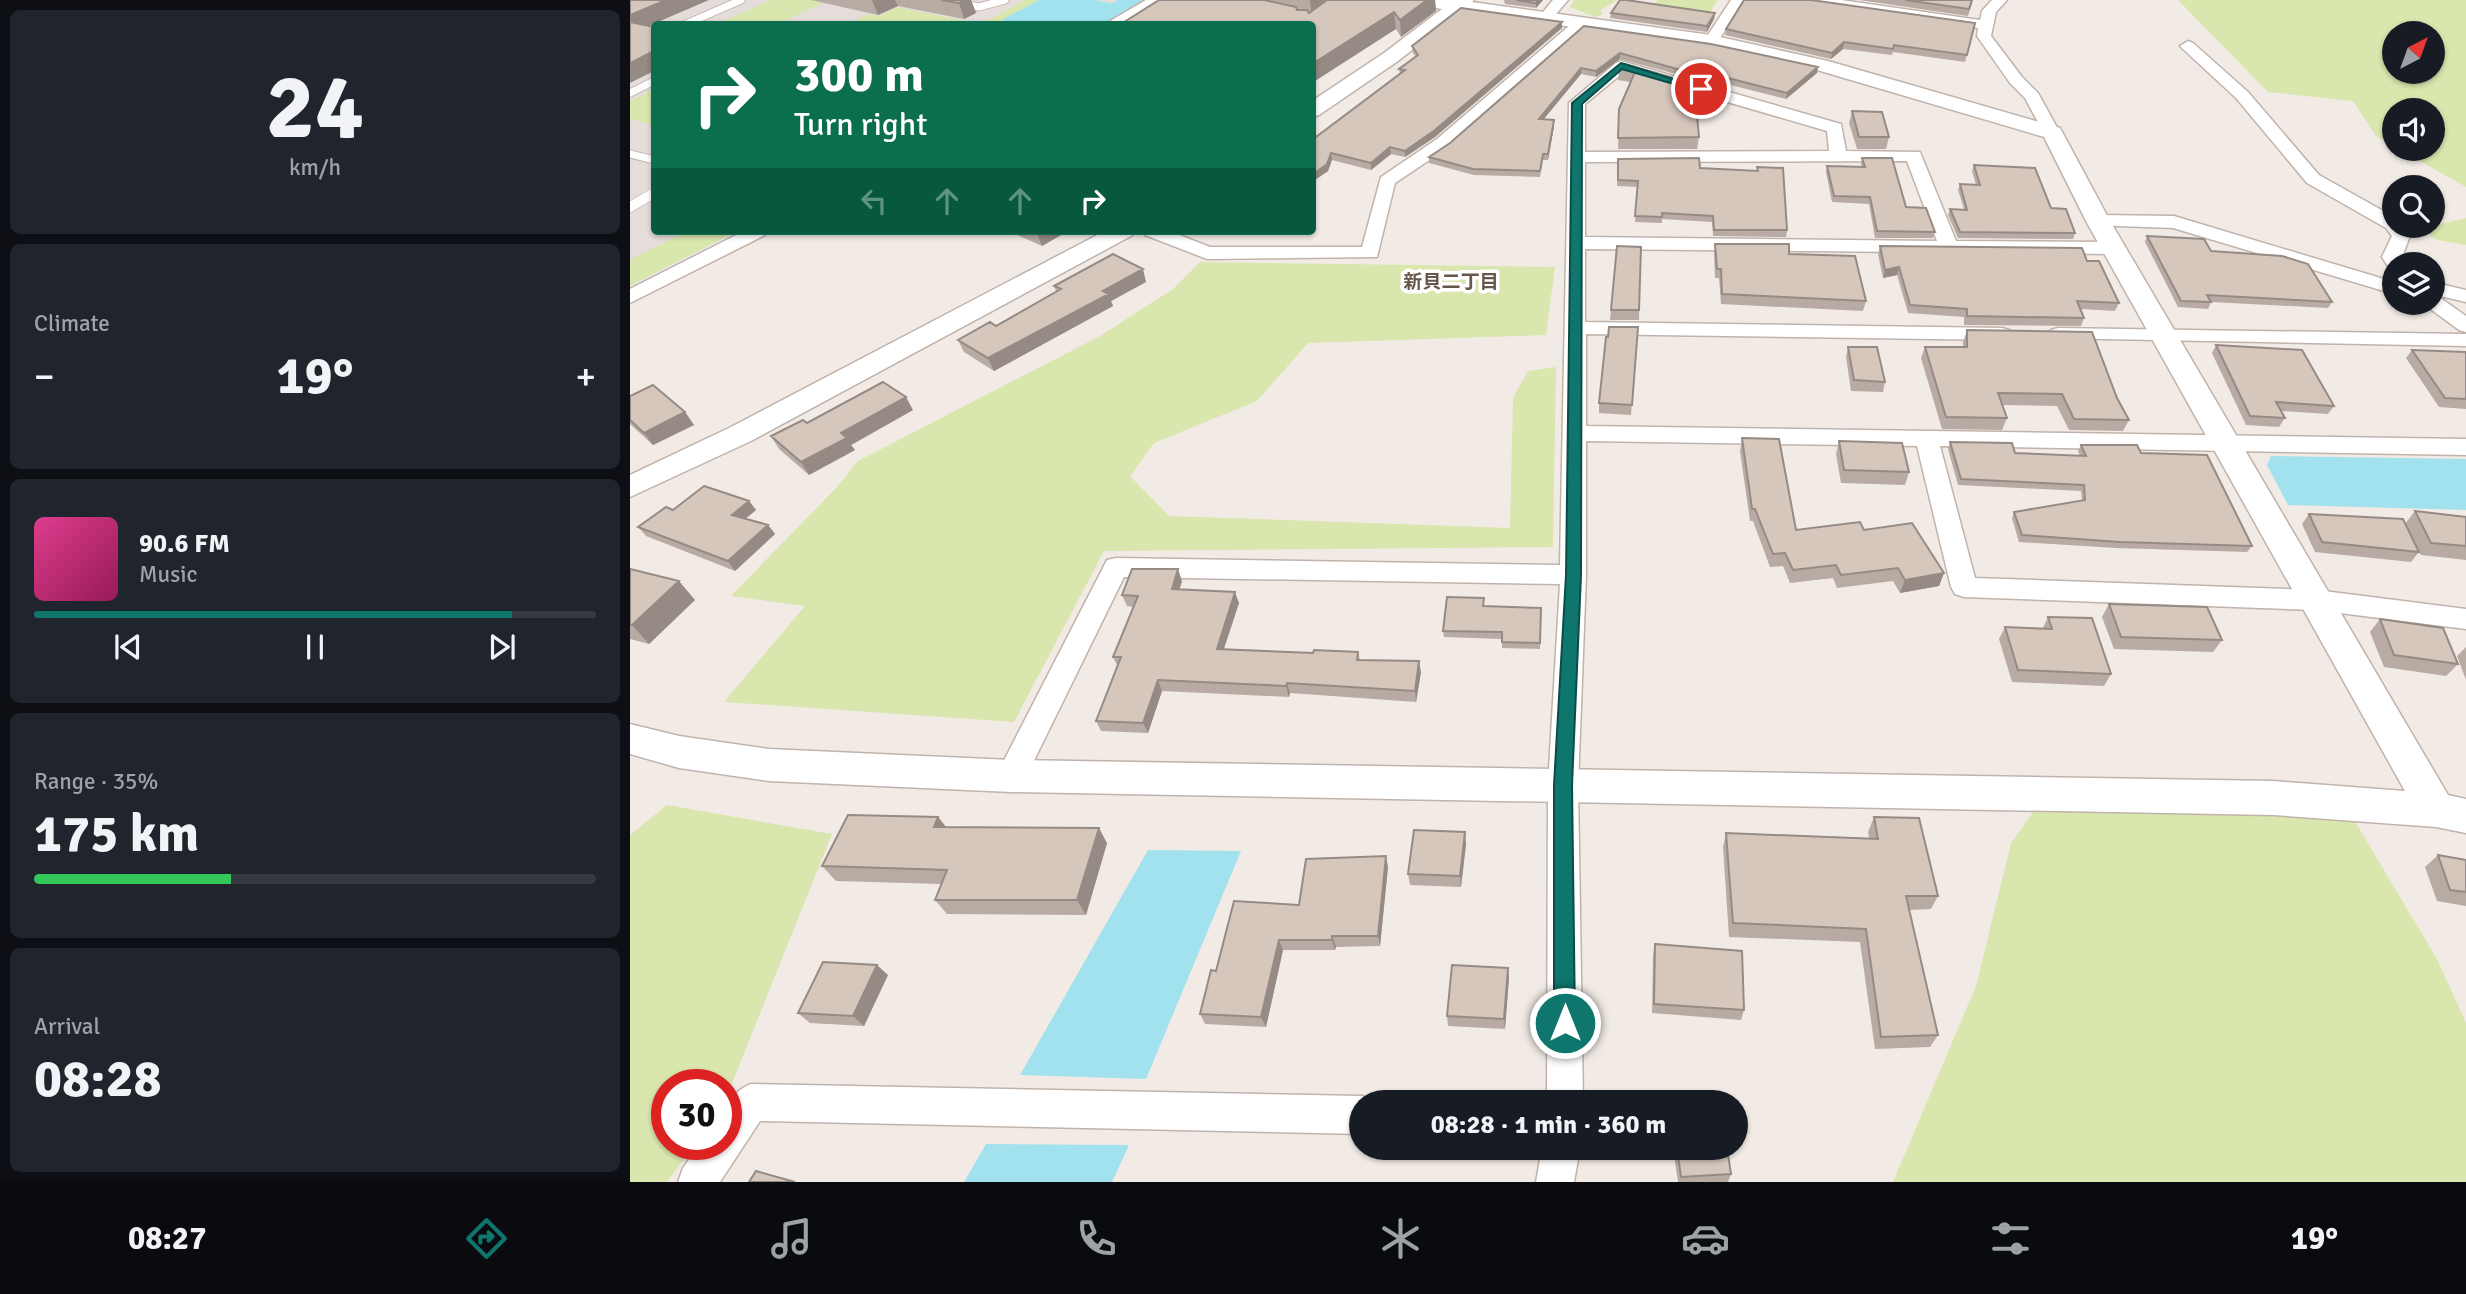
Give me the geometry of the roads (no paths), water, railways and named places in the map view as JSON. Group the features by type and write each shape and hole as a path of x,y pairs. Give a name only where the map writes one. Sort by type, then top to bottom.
{"street":[{"path":"1118,21 1157,0"},
{"path":"1418,0 1461,3 1545,18 1711,41 1821,65 2052,132"},
{"path":"1545,18 1561,0"},
{"path":"1711,41 1738,0"},
{"path":"1811,0 1861,3 1985,25"},
{"path":"2000,0 1989,11 1984,36 2016,80 2032,96 2113,248 2316,600 2451,813"},
{"path":"1316,108 1461,3"},
{"path":"1162,235 1207,253 1370,253 1387,181 1443,143 1581,23"},
{"path":"2188,46 2242,95 2288,146 2313,179 2382,219"},
{"path":"1565,1090 1563,785 1573,575 1577,103 1621,66 1835,128 1838,155"},
{"path":"1577,157 1914,156 1950,246"},
{"path":"2098,221 2174,222 2382,284"},
{"path":"630,297 750,235"},
{"path":"630,487 741,434 1115,235"},
{"path":"1576,243 2113,248"},
{"path":"2445,291 2466,296"},
{"path":"2445,311 2466,326"},
{"path":"1575,328 2466,340"},
{"path":"1574,433 2466,447"},
{"path":"1927,439 1964,587 2316,600 2466,619"},
{"path":"1011,776 1116,567 1573,575"},
{"path":"630,739 679,752 769,765 1011,776 2273,798 2451,813"},
{"path":"742,1115 751,1102 1349,1115"},
{"path":"697,1182 712,1160"},
{"path":"1555,1182 1559,1160"}],"lane":[{"path":"693,21 741,0"},
{"path":"941,0 976,7 1005,0"},
{"path":"630,93 651,82"},
{"path":"630,154 651,159"},
{"path":"630,206 651,195"}],"water":[{"path":"1039,0 1095,0 1125,6 1101,21 1002,20"},
{"path":"2271,456 2466,459 2466,510 2288,505 2267,465"},
{"path":"1148,850 1241,851 1146,1079 1020,1075"},
{"path":"986,1144 1129,1145 1112,1182 964,1182"}],"waterway":[{"path":"1105,21 1141,0"}],"district":[{"name":"新貝二丁目","path":"1451,282"}]}
